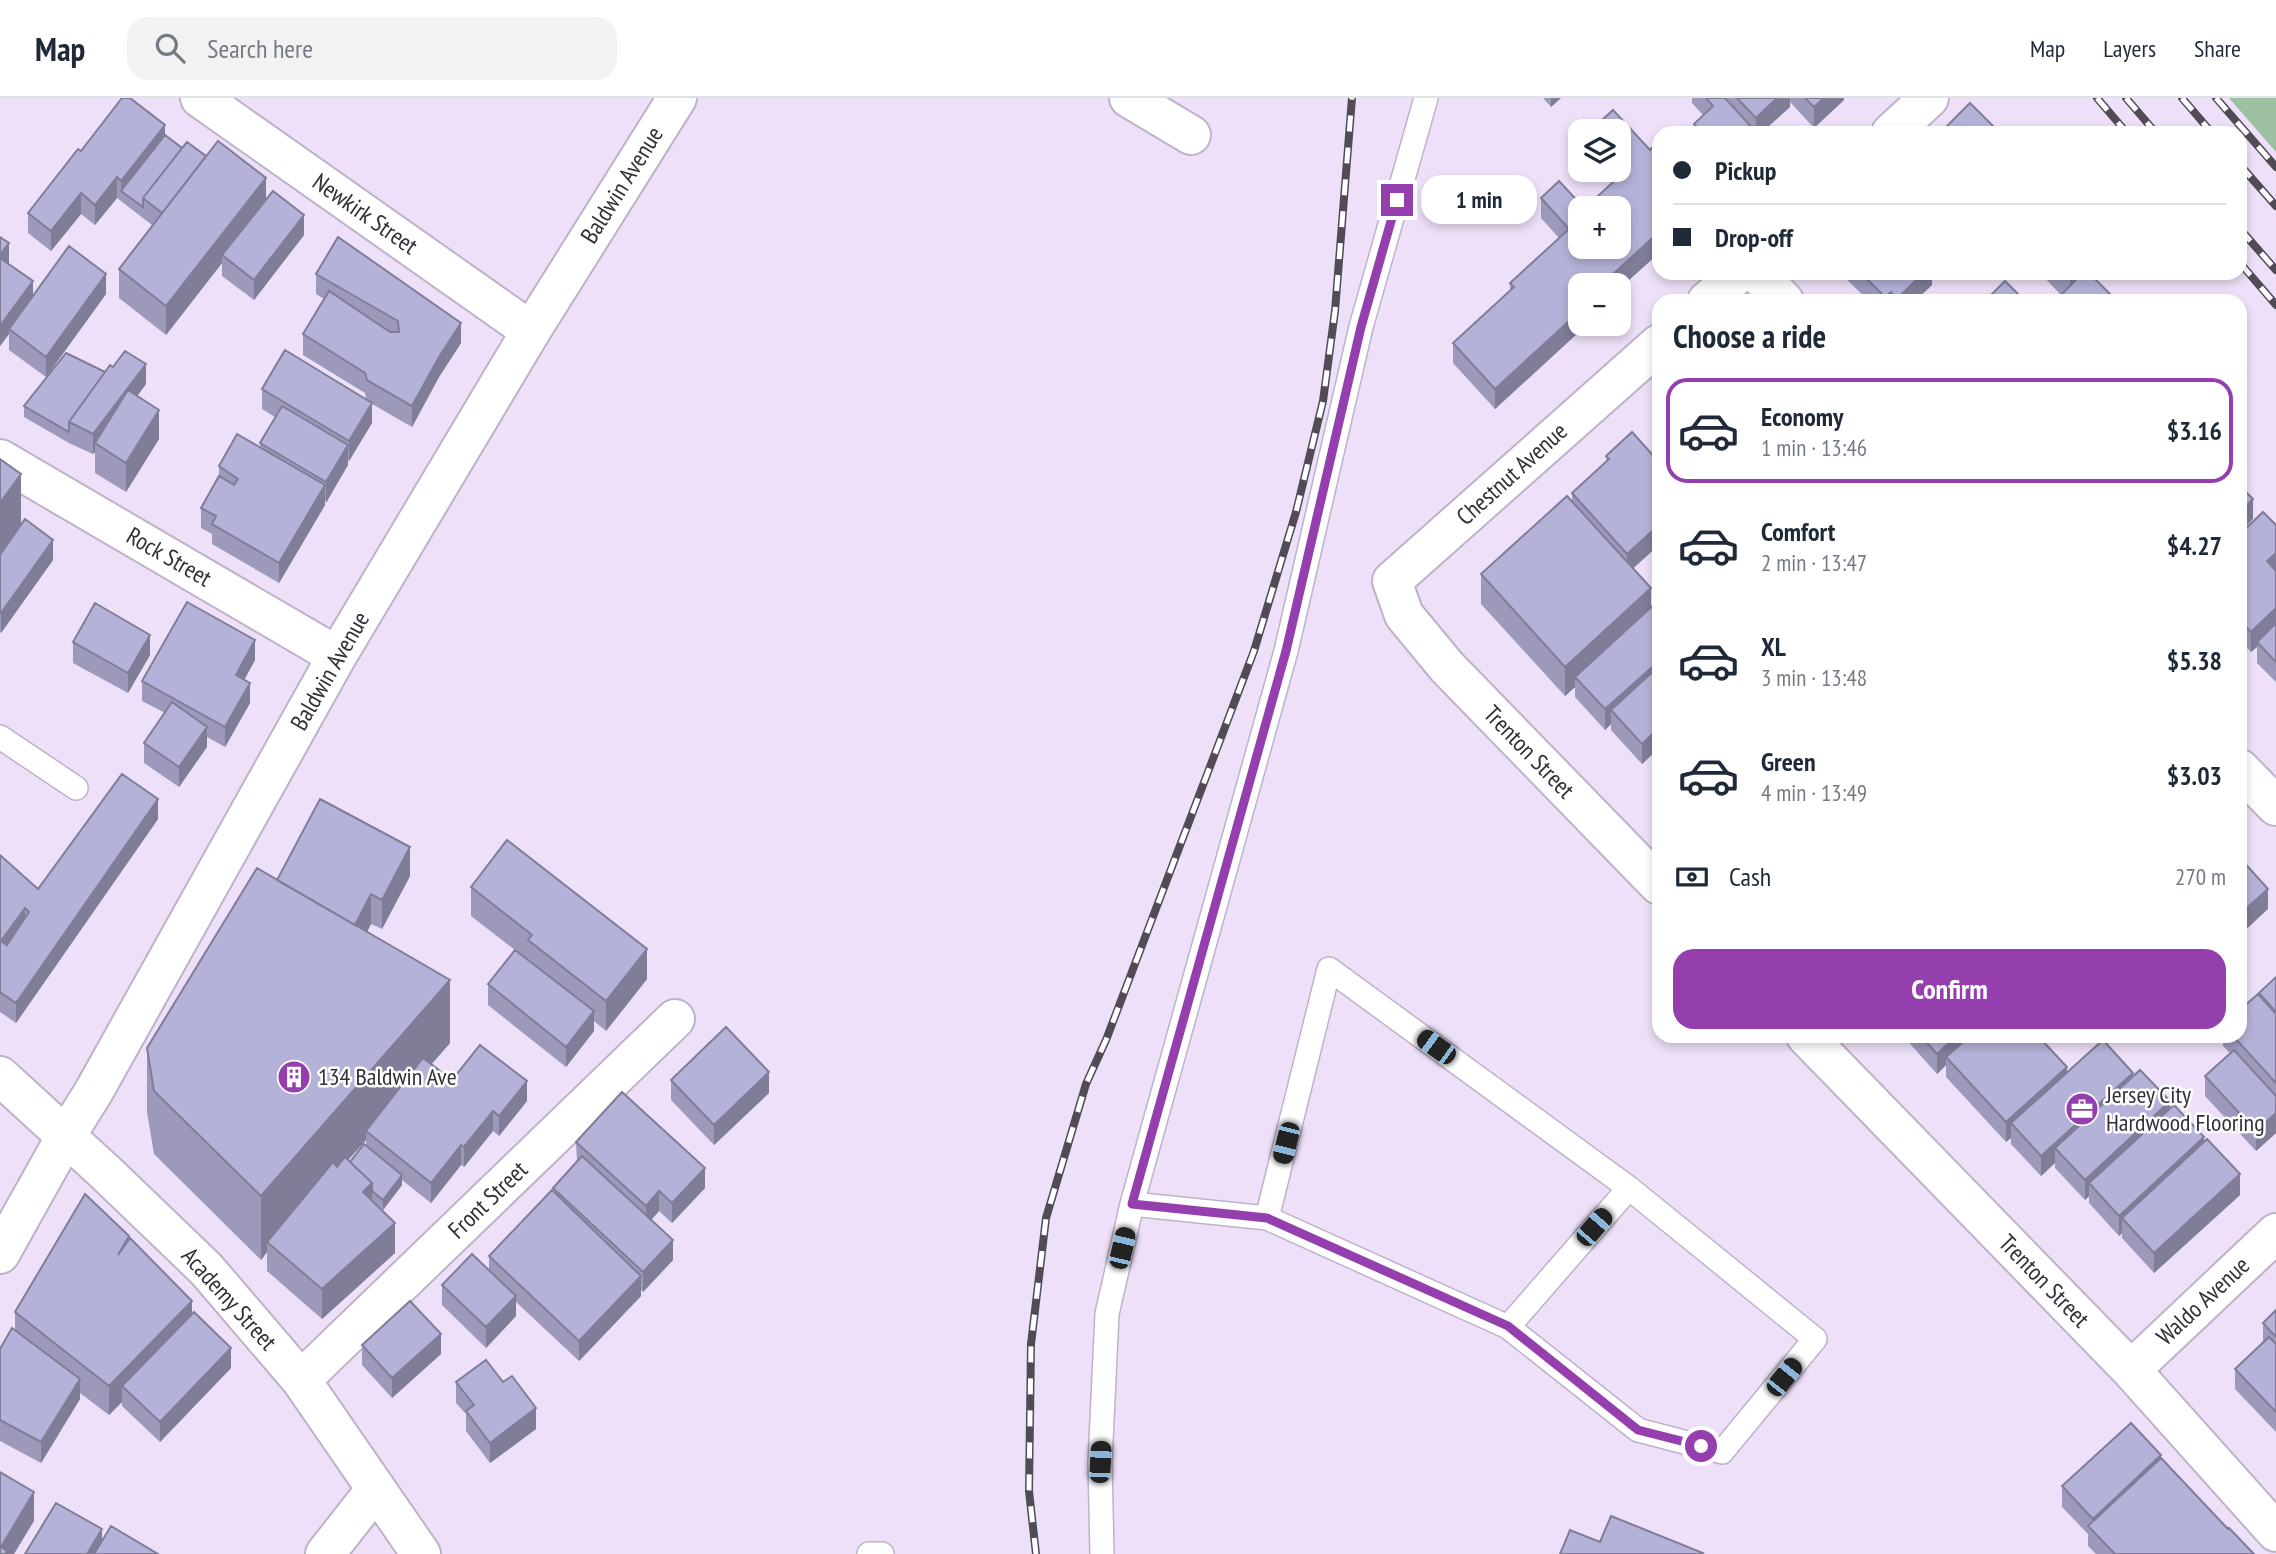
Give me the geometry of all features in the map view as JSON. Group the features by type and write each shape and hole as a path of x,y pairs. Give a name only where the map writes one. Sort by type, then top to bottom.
{"street":[{"name":"Newkirk Street","path":"200,98 531,331"},
{"name":"Baldwin Avenue","path":"0,1254 338,656 531,331 677,98"},
{"path":"1129,98 1191,135"},
{"path":"1897,126 1920,101"},
{"path":"1715,294 1731,280"},
{"path":"1763,280 1777,294"},
{"name":"Chestnut Avenue","path":"1404,615 1392,581 1652,350"},
{"name":"Rock Street","path":"0,459 338,656"},
{"name":"Trenton Street","path":"1404,615 1447,667 1652,878"},
{"path":"2247,776 2276,806"},
{"name":"Front Street","path":"301,1380 675,1019"},
{"name":"Trenton Street","path":"1813,1043 2131,1370 2276,1532"},
{"name":"Academy Street","path":"0,1076 206,1269 301,1380 421,1554"},
{"name":"Waldo Avenue","path":"2131,1370 2276,1233"},
{"path":"325,1554 376,1489"}],"lane":[{"path":"1102,1554 1100,1462 1107,1314 1132,1204 1286,651 1361,327 1426,98"},
{"path":"0,737 76,788"},
{"path":"1132,1204 1267,1218 1508,1326 1638,1430 1722,1452 1815,1339 1629,1188 1329,969 1267,1218"},
{"path":"1508,1326 1629,1188"},
{"path":"869,1554 882,1554"}],"green space":[{"path":"2229,98 2276,98 2276,152"}],"building":[{"path":"122,98 130,98 165,125 121,181 117,177 95,205 81,193 51,231 28,213"},
{"path":"1706,98 1725,98 1751,126 1696,126 1694,124 1713,106"},
{"path":"1737,98 1777,98 1756,118"},
{"path":"1805,98 1824,98 1814,107"},
{"path":"1970,103 1993,126 1947,126"},
{"path":"1613,110 1621,119 1603,119"},
{"path":"1631,129 1650,150 1652,148 1652,238 1631,258 1631,196 1598,196 1613,182 1631,182"},
{"path":"165,135 182,148 143,198 143,207 121,191"},
{"path":"218,141 266,178 166,306 119,269"},
{"path":"187,142 206,156 162,213 143,198"},
{"path":"1559,181 1573,196 1568,196 1568,228 1541,198"},
{"path":"273,191 304,215 254,280 222,255"},
{"path":"1568,230 1568,259 1629,259 1614,273 1568,273 1568,322 1495,389 1453,343 1514,287 1510,283"},
{"path":"0,237 9,243 0,255"},
{"path":"338,237 461,323 412,406 367,380 365,373 303,334 329,291 390,332 399,332 398,321 316,274"},
{"path":"69,246 106,274 46,357 9,329"},
{"path":"0,258 33,281 0,326"},
{"path":"1868,280 1916,280 1902,294 1882,294"},
{"path":"2076,280 2096,280 2110,294 2062,294"},
{"path":"2005,281 2018,294 1992,294"},
{"path":"285,350 372,403 349,441 262,389"},
{"path":"125,351 146,364 93,434 69,422 110,365 113,367"},
{"path":"66,353 105,372 69,422 69,432 24,406"},
{"path":"128,390 159,410 126,463 95,443"},
{"path":"282,406 348,445 326,482 260,443"},
{"path":"1632,432 1652,454 1652,531 1627,554 1572,493 1609,459 1606,456"},
{"path":"237,434 325,485 279,563 212,524 216,516 201,508 219,476 234,485 238,479 219,466"},
{"path":"0,459 21,474 0,503"},
{"path":"2247,493 2253,499 2247,505"},
{"path":"1567,496 1651,588 1565,667 1481,574"},
{"path":"2263,512 2276,525 2276,553 2267,561 2276,571 2276,608 2251,632 2247,628 2247,527"},
{"path":"25,519 53,540 1,613 0,555"},
{"path":"187,602 255,640 236,675 250,683 225,727 142,681"},
{"path":"95,603 150,635 128,673 73,642"},
{"path":"1652,606 1652,667 1605,709 1575,677"},
{"path":"2276,623 2276,662 2257,642"},
{"path":"1652,672 1652,735 1642,744 1611,710"},
{"path":"172,702 207,727 179,767 144,743"},
{"path":"122,774 158,799 16,1003 0,992 0,855 38,889","holes":["25,908 29,912 7,945 1,941"]},
{"path":"320,799 410,847 382,900 371,894 355,925 277,880"},
{"path":"507,840 647,949 606,1001 528,940 532,935 471,887"},
{"path":"2247,866 2268,889 2247,908"},
{"name":"134 Baldwin Ave","path":"257,868 450,980 261,1196 154,1091 147,1048"},
{"path":"515,950 594,1011 566,1047 488,984"},
{"path":"2276,977 2276,1012 2259,993"},
{"path":"2258,994 2276,1014 2276,1083 2239,1043 2247,1043 2247,1004"},
{"path":"726,1027 769,1072 714,1125 671,1080"},
{"path":"1927,1043 1949,1043 1937,1054"},
{"path":"1962,1043 2045,1043 2067,1067 2006,1122 1946,1057"},
{"path":"2100,1043 2106,1043 2133,1073 2041,1156 2011,1123"},
{"path":"480,1045 527,1081 499,1116 493,1111 464,1147 461,1145 431,1183 366,1131 423,1058 452,1080"},
{"path":"2234,1050 2276,1096 2276,1113 2256,1131 2205,1076"},
{"path":"2140,1070 2170,1101 2085,1180 2055,1148"},
{"path":"622,1092 705,1168 672,1203 659,1191 646,1206 576,1142"},
{"path":"2174,1105 2204,1137 2119,1216 2089,1183"},
{"path":"2207,1139 2240,1174 2154,1253 2122,1218"},
{"path":"364,1144 402,1175 383,1200 372,1191 372,1183 350,1162"},
{"path":"582,1156 673,1240 643,1272 553,1188"},
{"path":"345,1157 372,1183 363,1192 395,1223 322,1289 267,1242 333,1162 337,1167"},
{"path":"552,1190 641,1276 579,1341 489,1256"},
{"path":"85,1194 129,1236 118,1255 130,1238 192,1301 109,1386 15,1312"},
{"path":"472,1254 516,1296 486,1327 442,1285"},
{"path":"410,1301 441,1334 392,1378 362,1345"},
{"path":"2276,1310 2276,1337 2263,1323"},
{"path":"194,1312 231,1348 160,1422 122,1386"},
{"path":"12,1328 80,1379 41,1442 0,1420 0,1349"},
{"path":"2269,1337 2276,1344 2276,1412 2235,1369"},
{"path":"486,1360 503,1382 512,1376 536,1408 490,1443 466,1411 474,1405 456,1382"},
{"path":"2131,1423 2161,1455 2093,1519 2062,1486"},
{"path":"2161,1458 2254,1554 2115,1554 2088,1526"},
{"path":"0,1472 34,1492 1,1547 7,1551 5,1554 0,1554"},
{"path":"56,1503 102,1529 87,1554 25,1554"},
{"path":"1611,1516 1703,1553 1560,1554 1570,1530 1600,1542"},
{"path":"111,1526 158,1554 94,1554"}],"railway":[{"path":"1036,1554 1029,1491 1031,1344 1046,1218 1086,1084 1106,1040 1254,651 1296,512 1323,401 1335,311 1352,98"},
{"path":"2097,98 2121,126"},
{"path":"2126,98 2150,126"},
{"path":"2182,98 2206,126"},
{"path":"2216,98 2240,126"},
{"path":"2247,134 2276,167"},
{"path":"2247,173 2276,206"},
{"path":"2247,237 2276,270"},
{"path":"2247,271 2276,305"}],"place":[{"name":"134 Baldwin Ave","path":"294,1077"},
{"name":"Jersey City Hardwood Flooring","path":"2082,1109"}],"route":[{"path":"1397,200 1361,327 1286,651 1132,1204 1267,1218 1508,1326 1638,1430 1701,1446"}]}
